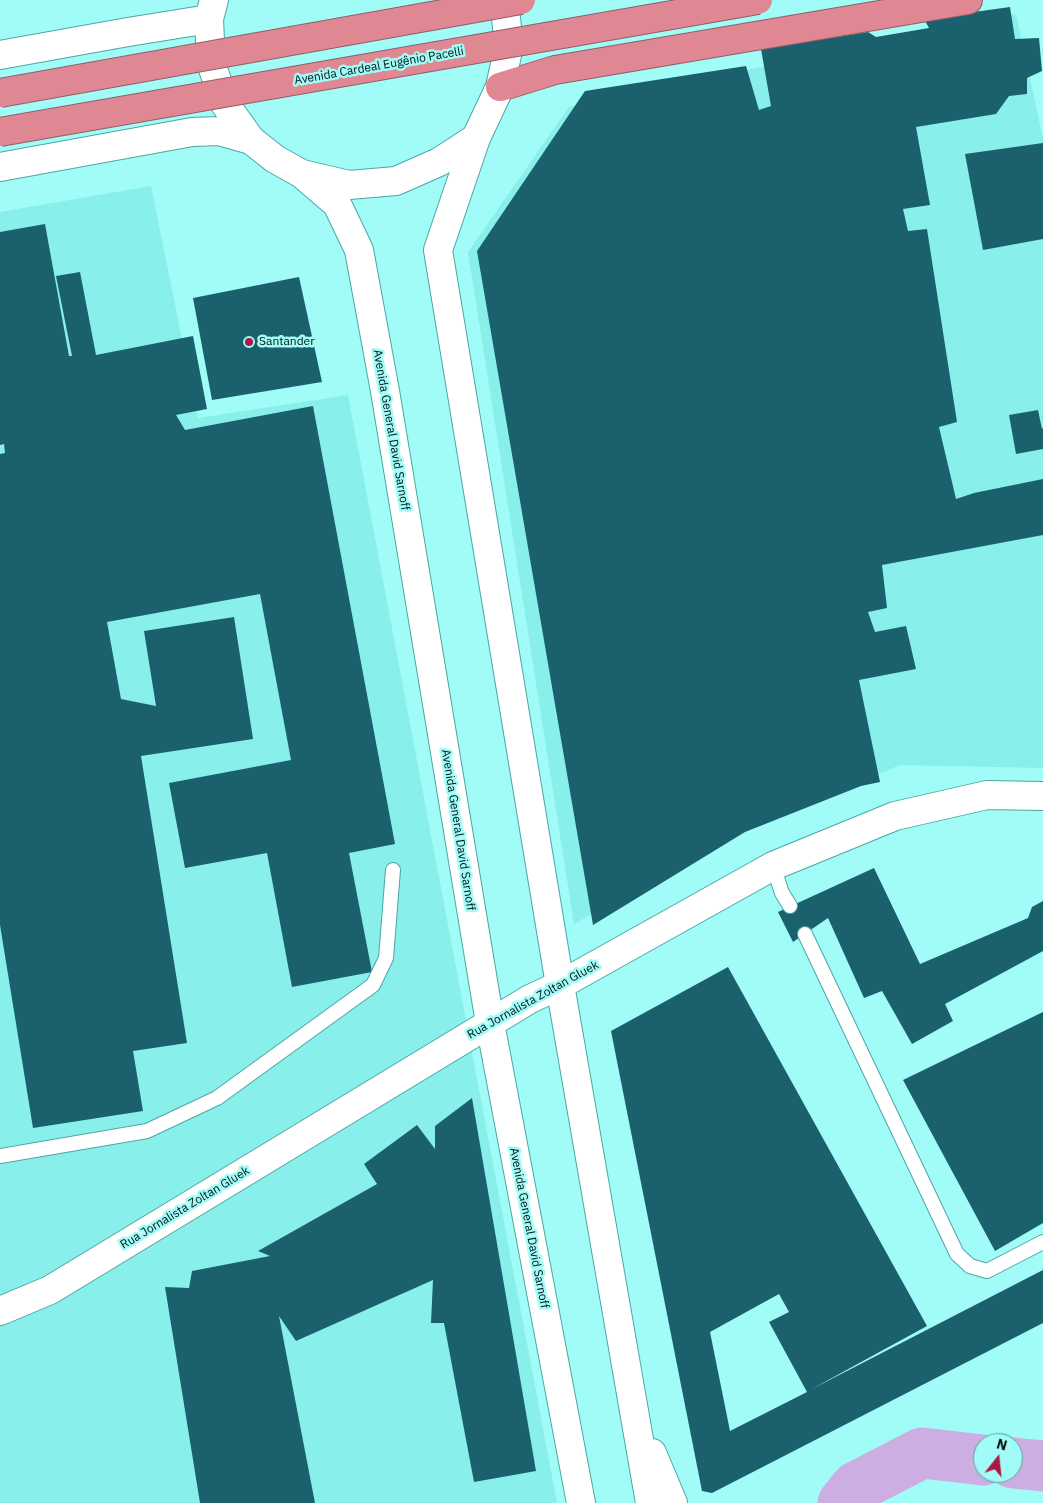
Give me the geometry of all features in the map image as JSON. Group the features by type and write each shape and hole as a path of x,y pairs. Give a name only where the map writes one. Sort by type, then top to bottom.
{"highway":[{"path":"0,93 521,0"},
{"name":"Avenida Cardeal Eugênio Pacelli","path":"0,132 758,0"},
{"path":"500,87 555,70 968,0"}],"main road":[{"path":"504,0 509,46 500,87 476,138 438,250 560,985 650,1503"},
{"path":"0,55 128,32 211,10 211,63 225,104 251,140 275,159 302,174 348,185 396,181 439,162 476,138"},
{"path":"0,167 192,132 219,131 251,140"},
{"name":"Avenida General David Sarnoff","path":"302,174 337,204 359,250 386,400 490,1023 582,1503"},
{"name":"Rua Jornalista Zoltan Gluek","path":"0,1311 50,1290 530,999 560,985 772,866 895,816 987,795 1043,796"},
{"path":"632,1403 673,1503"}],"lane":[{"path":"772,866 782,893 790,906"},
{"path":"0,1156 147,1132 217,1098 373,985 386,958 393,870"},
{"path":"805,934 957,1254 970,1266 987,1271 1043,1242"}],"shaded area":[{"path":"1016,14 1043,139 1043,768 900,765 726,837 574,924 468,252 569,107"},
{"path":"151,186 198,418 348,395 557,1503 0,1503 0,212"}],"building":[{"path":"1010,7 1015,39 1039,38 1042,71 1027,78 1027,94 1009,96 996,114 916,127 930,205 903,209 908,231 927,229 957,422 939,427 956,499 974,493 1043,479 1043,535 882,565 887,608 868,612 875,632 906,626 916,669 859,680 880,782 861,786 745,832 593,925 477,251 585,91 746,66 759,110 771,106 761,49 868,32 876,37 929,28 924,19"},
{"path":"1043,143 1043,239 983,250 965,154"},
{"path":"45,224 69,356 72,356 56,276 80,272 96,355 193,336 207,409 176,415 185,430 313,406 395,844 349,853 372,972 292,987 267,853 185,868 169,783 291,760 260,594 107,622 121,699 156,706 144,631 234,617 253,739 141,756 187,1043 133,1051 143,1111 33,1128 0,925 0,454 5,453 4,444 0,445 0,232"},
{"path":"299,277 322,382 212,400 193,298"},
{"path":"1038,410 1043,428 1043,449 1016,454 1009,415"},
{"path":"874,868 920,964 1028,918 1032,907 1043,901 1043,951 945,1004 953,1021 912,1044 882,991 864,998 828,918 793,942 778,912"},
{"path":"728,967 927,1326 810,1390 1043,1270 1043,1323 712,1493 702,1491 611,1031","holes":["779,1294 789,1312 769,1322 807,1392 730,1431 710,1332"]},
{"path":"1043,1012 1043,1223 995,1251 903,1080"},
{"path":"472,1098 536,1471 474,1482 444,1323 431,1323 433,1280 296,1341 279,1316 315,1503 200,1503 165,1287 189,1288 192,1271 270,1256 258,1251 377,1184 364,1164 417,1125 435,1149 435,1126"}],"waterway":[{"path":"843,1503 856,1487 922,1453 973,1459"},
{"path":"1023,1464 1043,1466"}],"place":[{"name":"Santander","path":"249,342"}]}
